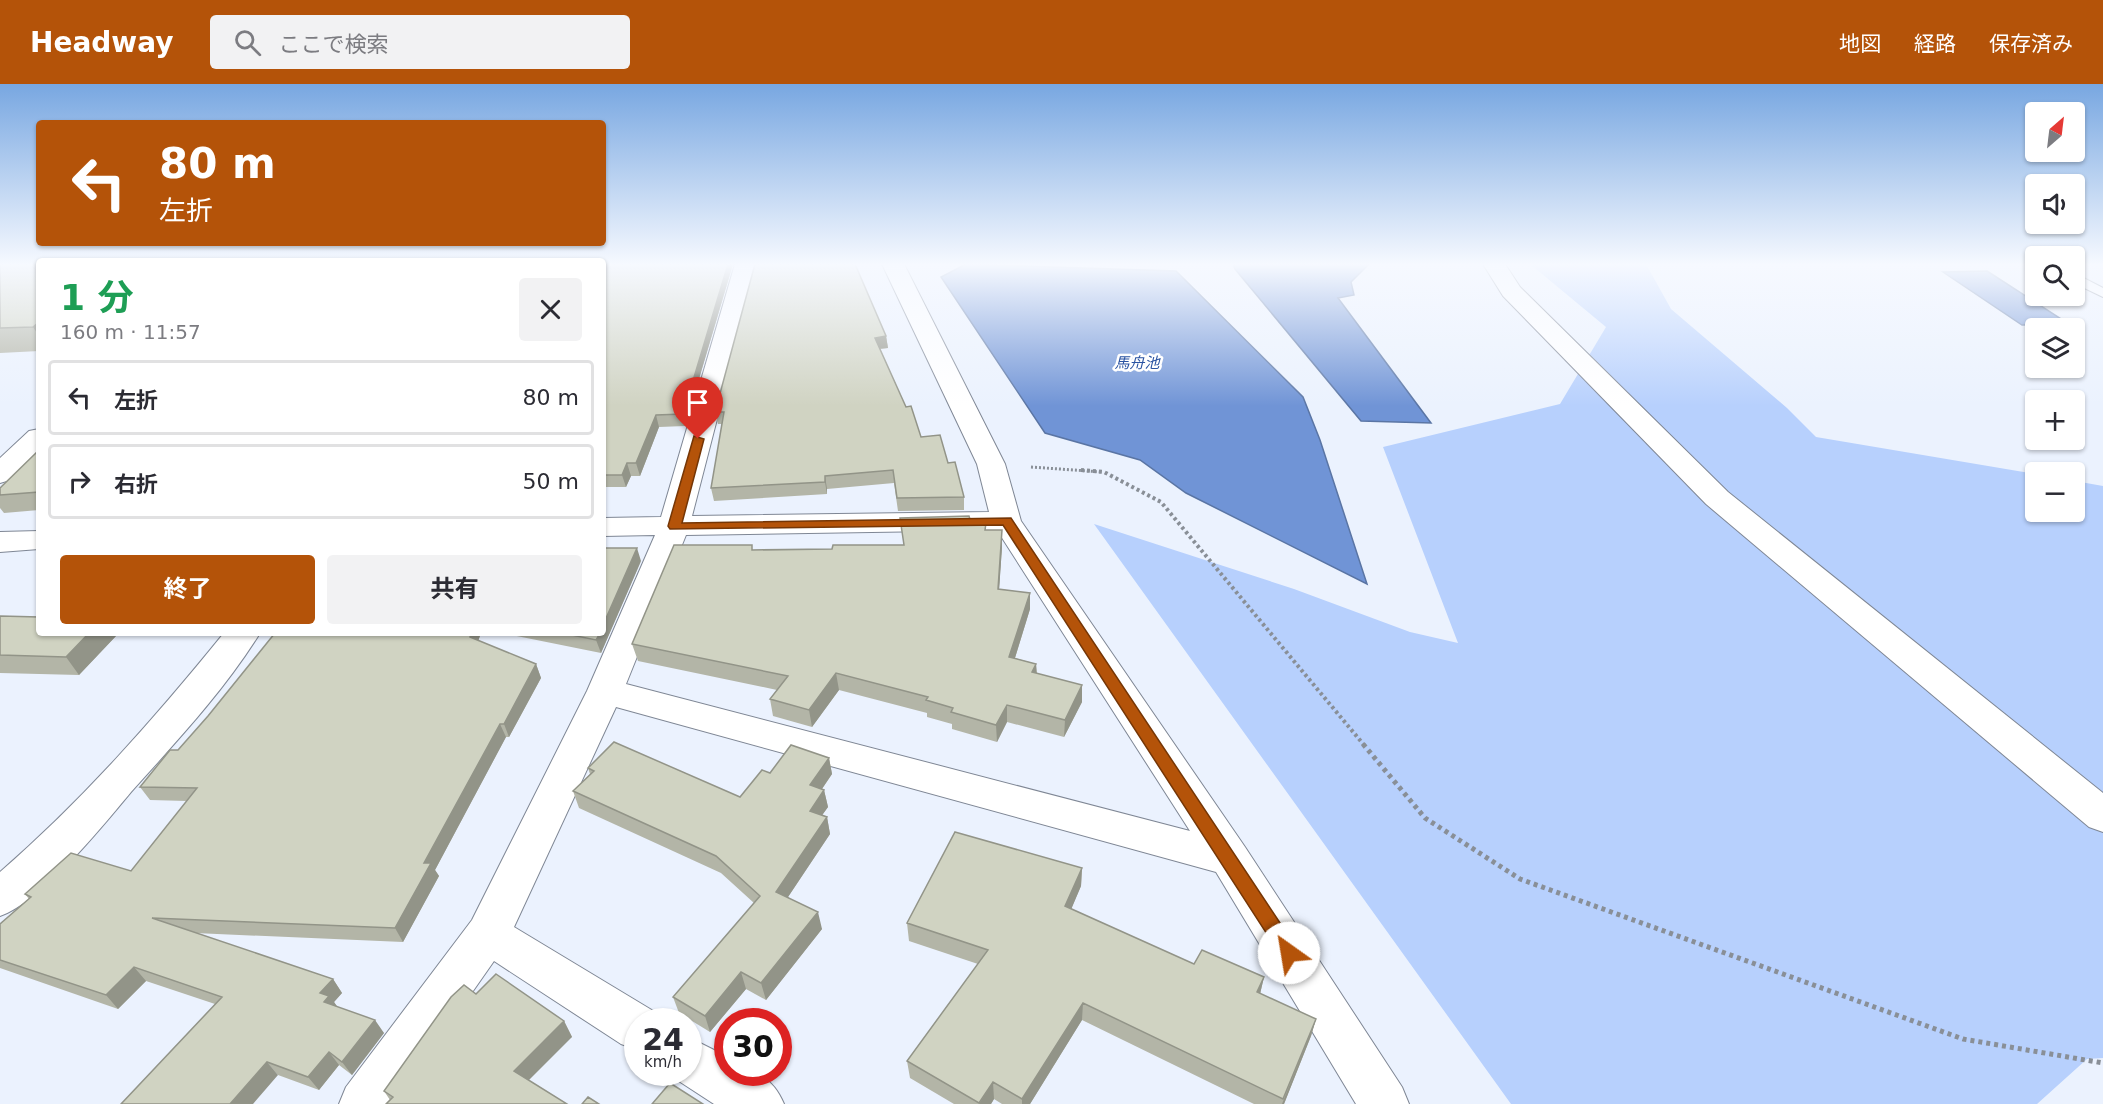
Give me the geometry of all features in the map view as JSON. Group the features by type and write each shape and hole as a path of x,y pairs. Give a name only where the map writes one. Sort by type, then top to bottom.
{"street":[{"path":"364,1104 489,934 605,691 675,526 733,312"},
{"path":"916,312 991,464 1006,521 1230,859 1384,1104"},
{"path":"1532,312 1717,498 2103,816"},
{"path":"0,474 36,440"},
{"path":"606,527 1006,521"},
{"path":"0,542 36,540"},
{"path":"0,898 64,841 179,714 241,636"},
{"path":"605,691 1230,859"},
{"path":"489,934 624,1019"},
{"path":"702,1069 759,1104"}],"path":[{"path":"991,464 1104,472 1161,502 1425,818 1520,879 1963,1040 2103,1063"}],"shaded area":[{"path":"1587,312 1674,312 1787,408 1816,437 2025,472 2025,522 2085,522 2085,483 2103,486 2103,1058 2087,1059 2037,1104 1511,1104 1094,524 1294,589 1410,632 1458,643 1383,447 1560,404 1606,327"}],"water":[{"name":"馬舟池","path":"964,312 1217,312 1303,397 1320,440 1367,584 1186,493 1140,460 1045,433"},
{"path":"1270,312 1348,312 1431,423 1361,421"},
{"path":"2002,312 2050,312 2060,318 2025,318 2025,325"}],"building":[{"path":"0,312 36,312 36,324 33,327 0,328"},
{"path":"606,312 714,312 683,414 656,415 636,463 627,463 622,475 606,475"},
{"path":"742,312 875,312 886,336 875,338 906,407 911,406 921,437 940,435 948,463 955,462 964,497 897,498 893,470 825,476 825,482 711,488 724,412 715,412"},
{"path":"36,453 36,492 0,495 0,488"},
{"path":"969,516 971,523 986,523 985,530 1002,530 998,589 1030,593 1009,657 1036,664 1032,672 1082,685 1065,720 1007,705 996,725 951,712 953,708 926,700 928,697 836,673 809,710 770,699 788,676 632,644 674,545 752,545 752,550 832,549 833,545 904,545 900,518"},
{"path":"606,548 637,548 606,618"},
{"path":"0,616 36,617 36,636 86,636 66,657 0,655"},
{"path":"273,636 470,636 536,664 504,724 500,724 424,863 431,863 395,928 152,918 333,979 320,993 329,996 324,1002 375,1020 342,1062 329,1052 308,1077 267,1062 230,1104 121,1104 222,997 134,967 106,995 0,960 0,924 31,897 25,894 71,853 131,871 197,788 140,787 170,750 178,750"},
{"path":"577,636 598,636 596,640"},
{"path":"614,742 740,797 762,770 770,773 791,745 829,758 810,785 824,790 810,811 827,817 776,892 818,912 761,983 741,972 705,1016 702,1014 702,1008 692,1008 673,997 760,896 716,856 573,791 594,771 588,768"},
{"path":"955,832 1082,868 1065,906 1194,964 1202,950 1264,977 1257,992 1316,1019 1283,1099 1083,1003 1022,1099 993,1082 979,1103 907,1061 988,950 907,923"},
{"path":"496,974 564,1021 514,1071 567,1104 386,1104 393,1097 384,1091 451,997 464,985 476,994"},
{"path":"667,1086 675,1086 703,1104 652,1104"},
{"path":"588,1097 599,1104 582,1104"}],"route":[{"path":"698,439 675,526 1006,521 1230,859 1289,953"}]}
